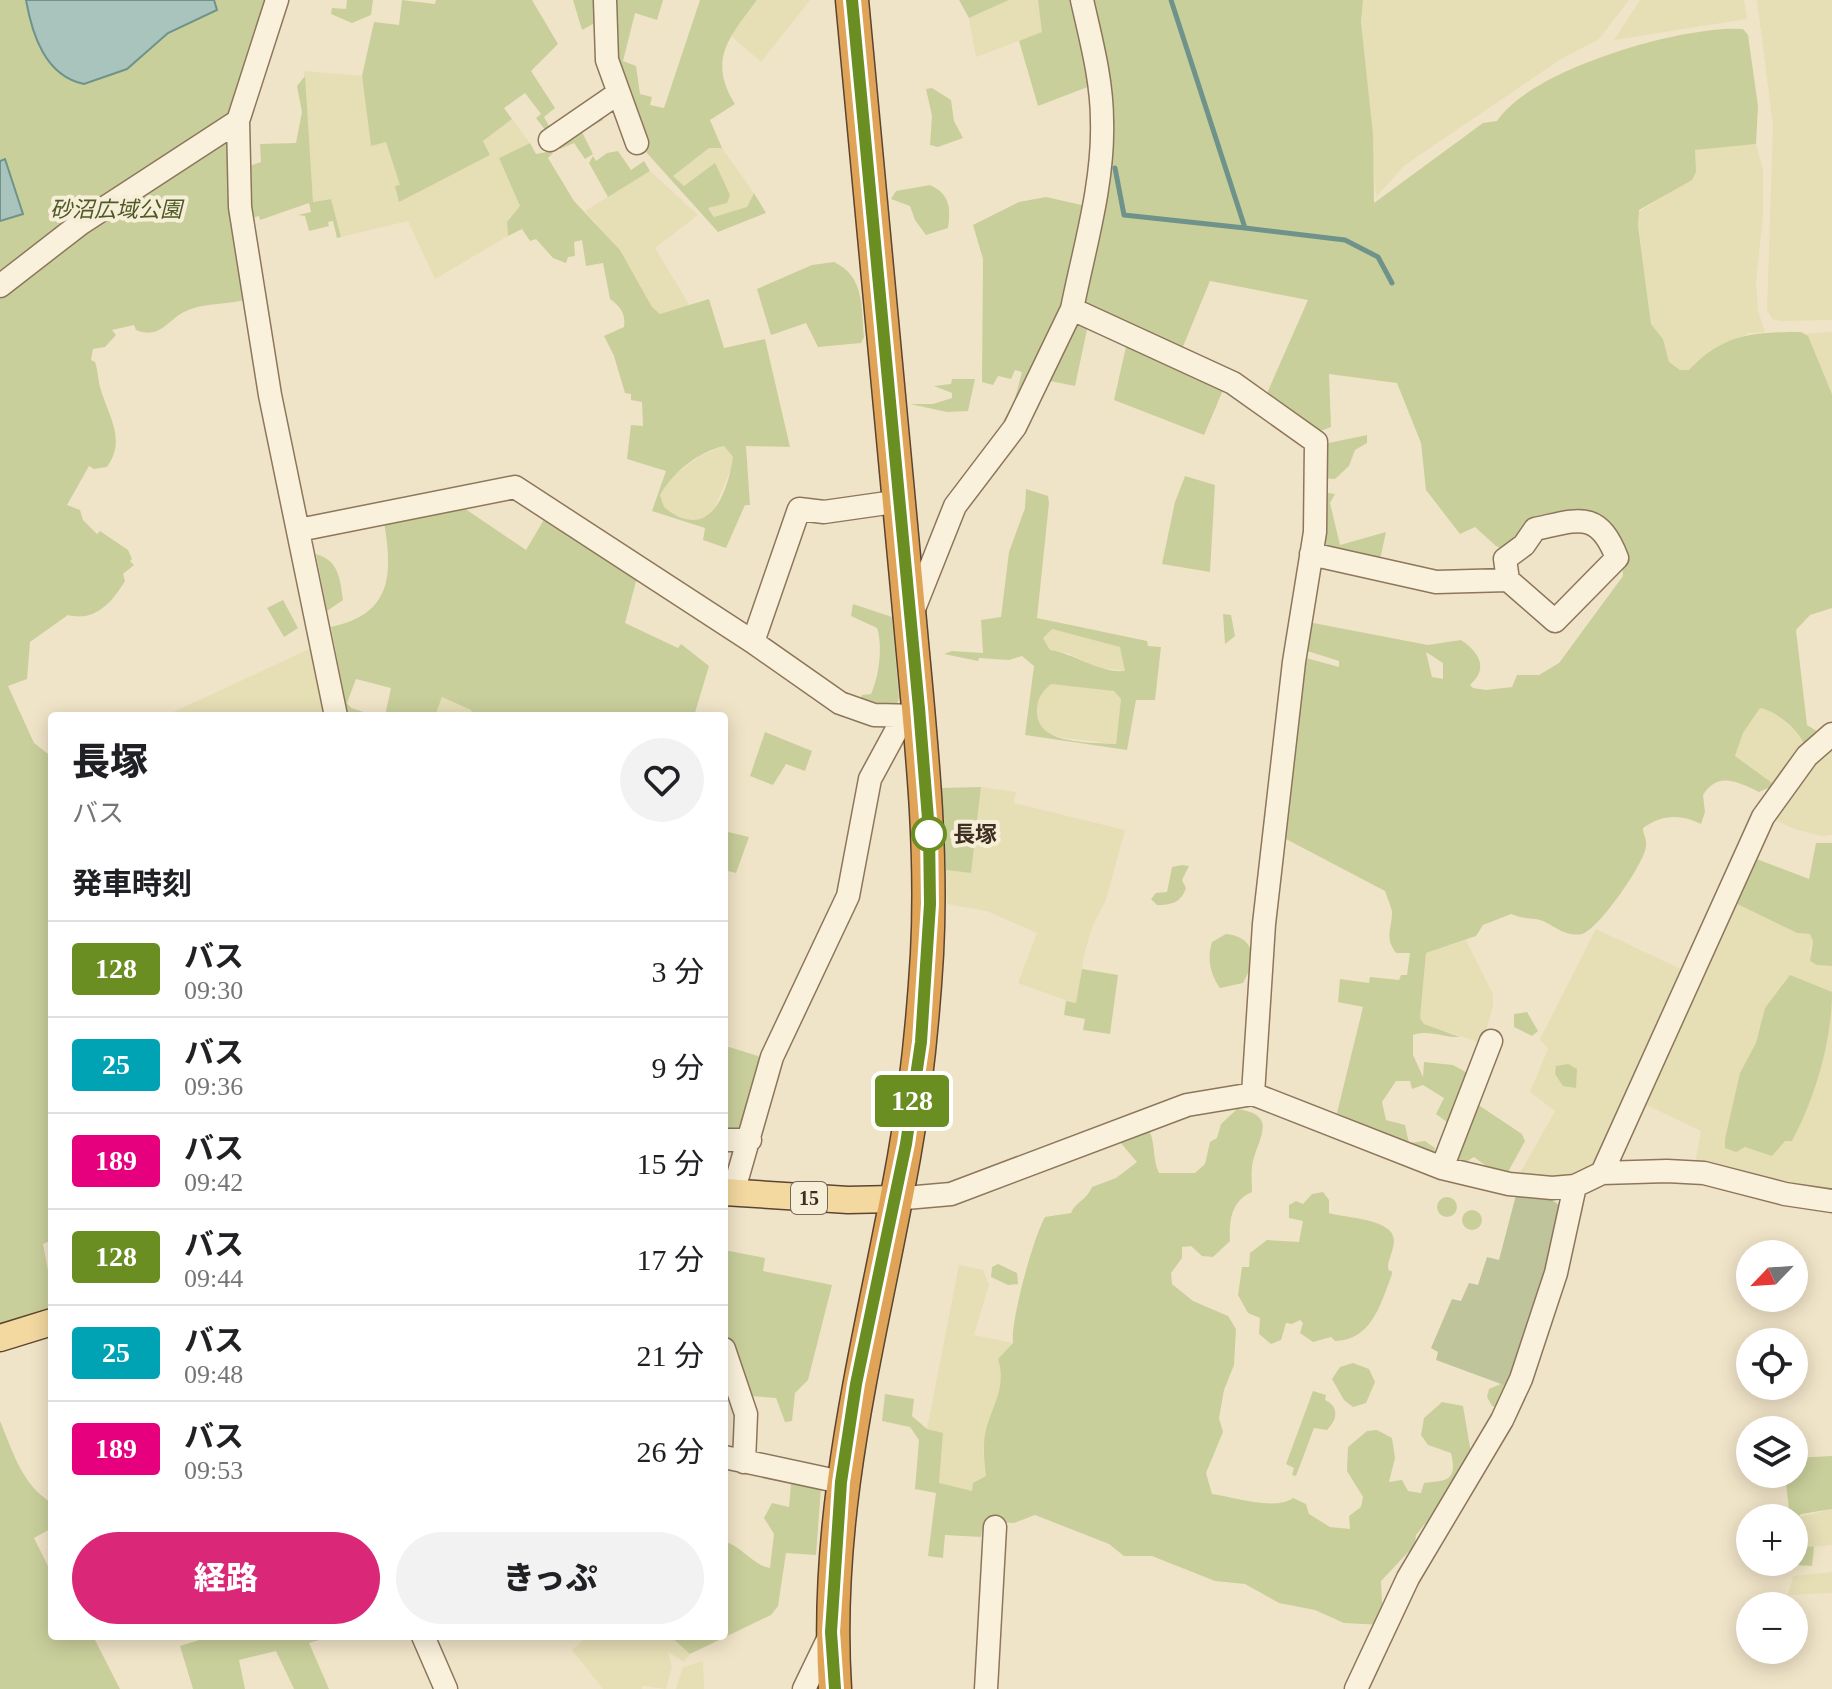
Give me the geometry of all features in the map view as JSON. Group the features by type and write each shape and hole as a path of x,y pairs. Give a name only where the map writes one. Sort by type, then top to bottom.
{"highway":[{"path":"835,1689 831,1632 841,1482 903,1163 921,1042 928,931 929,831 911,717 910,620 901,501 852,0"}],"main road":[{"name":"15","path":"728,1193 848,1200 894,1199"},
{"path":"0,1338 48,1323"}],"street":[{"path":"277,0 231,125 240,207 270,395 335,712"},
{"path":"605,0 607,60 637,143"},
{"path":"910,620 955,506 1015,427 1072,309 1094,196 1103,125 1101,90 1082,0"},
{"path":"550,140 617,94"},
{"path":"0,286 80,224 231,125"},
{"path":"1072,309 1233,383 1316,442 1315,532 1294,662 1264,924 1253,1094"},
{"path":"299,530 515,487 753,642 840,703 874,715 911,717"},
{"path":"753,642 799,509 824,512 901,501"},
{"path":"1311,554 1436,582 1508,580 1555,621 1617,558 1599,525 1583,519 1535,529 1524,545 1505,559 1508,580"},
{"path":"728,1193 750,1140 772,1057 848,896 870,779 911,717"},
{"path":"1602,1173 1763,817 1797,768 1832,734"},
{"path":"1442,1168 1491,1041"},
{"path":"894,1199 951,1194 1187,1105 1253,1094 1442,1168 1515,1185 1575,1186 1602,1173 1646,1170 1704,1173 1785,1194 1832,1201"},
{"path":"728,1140 750,1140"},
{"path":"1356,1689 1408,1578 1502,1420 1521,1379 1556,1273 1575,1186"},
{"path":"728,1361 746,1414 734,1459 841,1482"},
{"path":"986,1689 995,1527"},
{"path":"804,1689 831,1632"},
{"path":"425,1640 446,1689"}],"shaded area":[{"path":"757,0 810,0 761,62 730,35"},
{"path":"1009,0 1038,0 1043,32 976,57 969,18"},
{"path":"1363,0 1629,0 1599,39 1561,59 1405,165 1376,197 1361,22"},
{"path":"1640,0 1744,0 1747,19 1614,40"},
{"path":"1757,0 1832,0 1832,320 1780,321 1772,319 1767,310 1773,126"},
{"path":"304,71 362,76 371,146 386,141 401,185 399,201 490,155 483,141 512,119 530,143 499,158 521,206 507,222 508,236 435,279 408,221 341,237 331,199 313,202"},
{"path":"1756,144 1763,170 1763,216 1756,282 1758,311 1765,332 1749,333 1689,370 1680,370 1669,362 1663,339 1651,324 1637,213 1677,188 1694,150"},
{"path":"709,148 722,148 754,193 747,207 715,217 708,208 727,203 715,164 684,186 672,176"},
{"path":"650,171 698,215 655,248 690,306 660,314 652,307 620,250 585,211"},
{"path":"1832,332 1832,393 1804,334"},
{"path":"724,446 733,457 731,469 712,514 705,520 688,521 664,508 660,495 668,480 700,456"},
{"path":"1052,629 1121,647 1125,671 1095,667 1068,653 1050,650 1043,638 1045,632"},
{"path":"317,646 330,712 174,712"},
{"path":"1051,684 1114,690 1121,699 1116,744 1064,738 1043,732 1037,721 1037,705 1040,694"},
{"path":"442,697 472,712 436,712"},
{"path":"1760,708 1769,709 1801,735 1805,743 1775,785 1735,756 1743,733"},
{"path":"1832,743 1832,835 1821,836 1795,829 1768,817"},
{"path":"981,787 1016,792 1014,803 1125,830 1106,900 1093,925 1085,951 1076,1004 1018,983 1037,933 987,911 947,904 946,870 971,873"},
{"path":"1731,901 1797,933 1811,934 1813,941 1809,951 1817,965 1832,966 1832,1193 1786,1186 1695,1163 1701,1131 1640,1102"},
{"path":"1596,929 1687,972 1601,1165 1562,1179 1518,1177 1555,1111 1530,1092 1548,1049 1540,1039"},
{"path":"1466,940 1493,994 1493,1006 1483,1041 1478,1042 1424,1024 1420,1018 1426,953"},
{"path":"959,1265 983,1270 989,1285 974,1335 1013,1343 998,1359 1003,1387 987,1427 983,1451 986,1477 972,1492 938,1484 943,1434 927,1429"},
{"path":"1832,1509 1832,1545 1808,1547 1808,1515"},
{"path":"1832,1572 1832,1593 1789,1592 1793,1576"},
{"path":"583,1640 674,1640 690,1654 684,1662 668,1652 672,1667 666,1689 642,1686 642,1689 603,1689 572,1650"},
{"path":"703,1661 704,1689 676,1689 683,1667"}],"green space":[{"name":"砂沼広域公園","path":"0,0 270,0 224,125 244,300 192,309 151,333 136,330 134,325 112,330 116,335 105,347 93,349 91,360 95,362 114,427 115,447 107,467 94,469 89,466 67,505 80,510 83,520 97,534 100,531 128,550 134,565 123,574 125,581 102,608 87,616 68,615 30,642 27,679 8,686 34,743 48,754 48,1242 43,1244 48,1271 48,1316 0,1332"},
{"path":"347,0 373,0 371,15 352,23 331,14 332,8 346,9"},
{"path":"402,0 435,4 436,0 532,0 558,44 531,71 555,108 544,117 550,128 546,131 536,118 541,114 525,93 504,108 512,119 483,141 490,155 399,202 395,186 400,185 386,142 371,146 362,76 374,22 399,25"},
{"path":"573,0 599,0 600,35 593,24 582,30"},
{"path":"612,0 663,0 657,20 635,13 623,61 636,66 640,94 652,97 650,105 664,108 700,0 757,0 725,49 723,74 735,104 710,120 722,148 709,148 673,176 684,186 715,163 730,195 727,203 708,208 714,217 747,207 754,193 766,213 718,232 646,152 638,137 620,62 613,57"},
{"path":"959,0 1009,0 969,18"},
{"path":"1038,0 1076,0 1093,85 1038,106 1019,41 1042,32"},
{"path":"1089,0 1363,0 1361,22 1373,135 1374,203 1483,123 1497,121 1515,102 1541,84 1574,68 1610,54 1684,34 1743,29 1748,35 1758,106 1756,144 1695,150 1696,172 1692,180 1639,210 1638,225 1651,324 1663,339 1669,362 1680,370 1689,370 1715,348 1740,337 1801,332 1808,336 1832,394 1832,608 1810,615 1796,630 1807,725 1823,735 1805,747 1787,723 1760,708 1743,733 1735,756 1775,785 1759,792 1736,782 1715,783 1703,795 1705,812 1701,824 1672,817 1657,820 1643,828 1646,841 1644,854 1630,880 1599,921 1582,934 1575,935 1540,920 1511,914 1483,925 1476,936 1426,953 1420,1018 1424,1024 1460,1037 1425,1033 1413,1035 1413,1055 1423,1077 1424,1062 1453,1065 1471,1075 1452,1126 1436,1114 1444,1098 1423,1085 1412,1089 1410,1081 1396,1081 1382,1102 1386,1120 1405,1125 1409,1143 1425,1141 1435,1148 1434,1158 1337,1113 1363,1007 1338,1002 1340,979 1369,983 1370,977 1399,980 1401,975 1407,975 1410,953 1396,953 1390,942 1392,912 1385,891 1284,838 1269,824 1306,658 1339,667 1339,661 1304,650 1308,622 1428,645 1461,640 1473,650 1479,661 1479,672 1470,685 1473,688 1512,687 1517,675 1539,675 1559,663 1623,576 1622,565 1619,556 1607,543 1571,523 1509,551 1496,546 1475,527 1460,534 1426,490 1421,443 1397,383 1329,374 1331,427 1318,432 1264,400 1308,300 1210,281 1182,349 1097,313 1078,298 1109,152","holes":["1426,652 1443,663 1443,679 1432,677"]},
{"path":"305,76 313,202 331,199 341,237 337,238 333,221 328,222 329,226 309,231 305,216 298,215 311,212 309,203 260,220 259,216 251,218 249,166 261,162 260,144 296,143 302,112 297,86"},
{"path":"932,88 951,100 954,121 963,138 938,147 930,145 932,116 926,89"},
{"path":"601,115 603,120 582,132 593,154 585,159 574,143 560,149 556,142"},
{"path":"530,143 536,154 551,151 553,153 548,158 574,201 620,250 652,307 660,314 709,299 724,348 765,339 790,447 746,446 750,505 745,505 726,548 703,540 705,528 652,511 666,471 627,459 631,425 643,426 642,402 631,400 631,394 625,393 614,356 604,336 624,327 624,318 617,304 610,299 603,263 586,266 582,240 574,242 575,256 568,257 566,263 553,258 536,239 530,241 522,229 508,236 507,222 520,206 499,158","holes":["724,446 733,457 720,500 704,518 692,520 679,517 664,507 660,495 687,464"]},
{"path":"618,151 631,170 644,161 650,171 608,197 589,163 593,156 596,161 607,153"},
{"path":"930,185 945,197 949,221 948,228 926,235 910,206 891,199 896,191"},
{"path":"1046,197 1086,206 1070,297 1007,425 1003,421 1014,402 1022,372 1015,370 1011,379 998,376 993,385 982,382 983,259 973,225 1019,202"},
{"path":"834,262 851,276 860,294 864,337 861,343 818,347 806,323 771,335 757,289 812,265"},
{"path":"1073,321 1088,325 1075,386 1045,380"},
{"path":"1128,338 1226,383 1204,435 1114,400"},
{"path":"952,379 975,379 968,411 947,412 910,404 933,404 952,398 952,393 934,386 951,384"},
{"path":"1367,435 1367,443 1355,450 1349,466 1335,479 1321,478 1319,445"},
{"path":"1185,476 1215,485 1210,572 1162,564 1175,502"},
{"path":"1026,489 1048,496 1037,618 1147,641 1148,646 1161,647 1155,700 1136,700 1127,750 1025,735 1034,666 1022,656 1009,660 979,658 978,661 944,654 952,651 983,653 981,620 1001,617 1009,552 1025,508","holes":["1052,629 1120,647 1125,671 1106,669 1050,650 1043,638","1051,684 1114,691 1121,699 1116,744 1067,740 1045,730 1039,722 1037,706"]},
{"path":"1322,492 1335,494 1330,503 1340,545 1386,532 1380,560 1320,550"},
{"path":"464,508 526,550 549,511 638,574 625,623 678,648 681,644 709,666 695,712 472,712 442,697 436,712 386,712 391,688 356,679 347,703 351,708 364,712 347,712 331,627 366,613 384,590 388,559 384,522"},
{"path":"316,554 330,561 341,585 343,600 327,611"},
{"path":"283,600 298,628 284,637 267,608"},
{"path":"853,604 892,617 899,697 896,713 859,702 862,695 871,694 874,687 880,644 877,628 851,616"},
{"path":"1223,614 1231,615 1235,636 1225,644"},
{"path":"765,732 812,751 805,771 786,764 773,785 750,776"},
{"path":"981,787 971,873 946,870 941,788"},
{"path":"728,832 749,837 736,873 728,871"},
{"path":"1816,843 1832,843 1832,966 1810,961 1813,941 1810,934 1797,933 1731,901 1749,856 1809,879"},
{"path":"1189,866 1182,880 1186,888 1184,893 1175,902 1157,905 1151,899 1156,893 1167,892 1172,867"},
{"path":"1226,934 1244,940 1252,959 1243,983 1220,988 1212,972 1210,954 1212,942"},
{"path":"1082,969 1118,975 1110,1034 1083,1030 1085,1019 1064,1015 1066,1001 1076,1003"},
{"path":"1790,975 1832,992 1829,1030 1821,1069 1792,1141 1785,1141 1772,1156 1745,1147 1736,1152 1725,1148 1725,1139 1740,1073 1756,1043 1765,1008"},
{"path":"1527,1012 1538,1031 1532,1036 1514,1027 1514,1014"},
{"path":"728,1047 758,1056 762,1062 748,1131 728,1134"},
{"path":"1568,1064 1577,1069 1576,1088 1563,1086 1555,1074 1556,1066"},
{"path":"1477,1104 1522,1134 1525,1141 1508,1172 1493,1171 1474,1157 1464,1163 1455,1160"},
{"path":"1237,1109 1251,1112 1262,1123 1252,1167 1252,1192 1240,1201 1233,1212 1230,1241 1213,1257 1202,1256 1191,1246 1182,1247 1182,1258 1171,1273 1172,1284 1193,1301 1228,1316 1236,1329 1234,1365 1224,1390 1219,1418 1223,1432 1206,1473 1212,1494 1265,1503 1285,1502 1293,1498 1306,1504 1309,1514 1330,1527 1350,1529 1349,1516 1361,1507 1363,1497 1347,1471 1348,1447 1367,1431 1377,1430 1392,1438 1395,1458 1389,1482 1402,1480 1408,1491 1421,1493 1424,1483 1448,1478 1453,1470 1451,1453 1428,1445 1421,1435 1424,1418 1442,1402 1463,1406 1471,1453 1437,1516 1424,1525 1416,1535 1415,1545 1381,1581 1383,1625 1344,1623 1315,1610 1279,1603 1245,1584 1215,1581 1152,1556 1124,1556 1109,1544 1035,1515 1014,1523 984,1521 981,1537 945,1535 943,1558 928,1556 936,1493 915,1489 919,1440 910,1427 882,1421 885,1394 914,1399 912,1416 927,1429 943,1433 939,1483 972,1491 973,1483 986,1476 984,1439 1000,1386 998,1359 1013,1343 1015,1317 1024,1279 1045,1217 1071,1213 1092,1187 1116,1178 1137,1162 1119,1141 1149,1130 1159,1173 1195,1173 1205,1164 1210,1142 1217,1138 1221,1124"},
{"path":"1323,1192 1329,1200 1329,1213 1369,1221 1389,1230 1394,1238 1388,1266 1391,1277 1372,1320 1357,1335 1335,1341 1331,1337 1313,1342 1300,1333 1303,1323 1300,1320 1286,1323 1281,1340 1271,1344 1259,1334 1260,1318 1248,1313 1238,1295 1242,1267 1249,1267 1250,1253 1267,1240 1299,1242 1303,1221 1289,1218 1289,1205 1296,1201 1303,1204 1312,1194"},
{"path":"1516,1195 1550,1199 1561,1206 1562,1223 1512,1388 1436,1360 1438,1352 1431,1348 1452,1299 1461,1301 1469,1283 1478,1285 1487,1257 1499,1260"},
{"path":"1447,1197 1454,1200 1457,1207 1454,1214 1447,1217 1440,1214 1437,1207 1440,1200"},
{"path":"1472,1210 1479,1213 1482,1220 1479,1227 1472,1230 1465,1227 1462,1220 1465,1213"},
{"path":"728,1251 765,1258 763,1271 832,1285 808,1380 795,1393 792,1421 785,1422 776,1398 749,1396 729,1342"},
{"path":"998,1264 1017,1273 1018,1284 1008,1285 991,1277 992,1267"},
{"path":"1353,1363 1369,1369 1375,1382 1366,1403 1353,1407 1344,1400 1332,1379 1340,1367"},
{"path":"1503,1383 1512,1391 1499,1408 1492,1406 1487,1397 1489,1389"},
{"path":"1313,1391 1326,1395 1325,1400 1335,1410 1335,1418 1327,1430 1314,1428 1296,1476 1292,1475 1294,1468 1286,1464"},
{"path":"0,1421 26,1477 48,1500 48,1530 34,1538 48,1566 48,1640 95,1640 120,1689 0,1689"},
{"path":"1832,1456 1832,1509 1808,1513 1808,1504 1788,1504 1787,1488 1808,1488 1808,1457"},
{"path":"791,1483 821,1488 816,1555 786,1553 778,1606 771,1615 728,1636 728,1543 758,1564 770,1568 774,1534 764,1518 772,1503 789,1507"},
{"path":"1808,1546 1814,1547 1812,1566 1808,1566"},
{"path":"199,1640 319,1640 309,1643 329,1689 294,1689 276,1651 239,1660 245,1689 193,1689 180,1646"},
{"path":"674,1640 719,1640 690,1654"}],"water":[{"path":"26,0 214,0 217,10 168,33 127,69 84,84 59,72 50,63 32,26"},
{"path":"5,159 23,214 0,221 0,161"}],"waterway":[{"path":"1171,0 1245,228 1345,240 1378,257 1392,283"},
{"path":"1115,168 1124,215 1245,228"}],"bus line":[{"name":"128","path":"835,1689 831,1632 841,1482 856,1384 906,1144 921,1042 930,904 929,831 919,708 852,0"}],"place":[{"name":"長塚","path":"929,834"}]}
